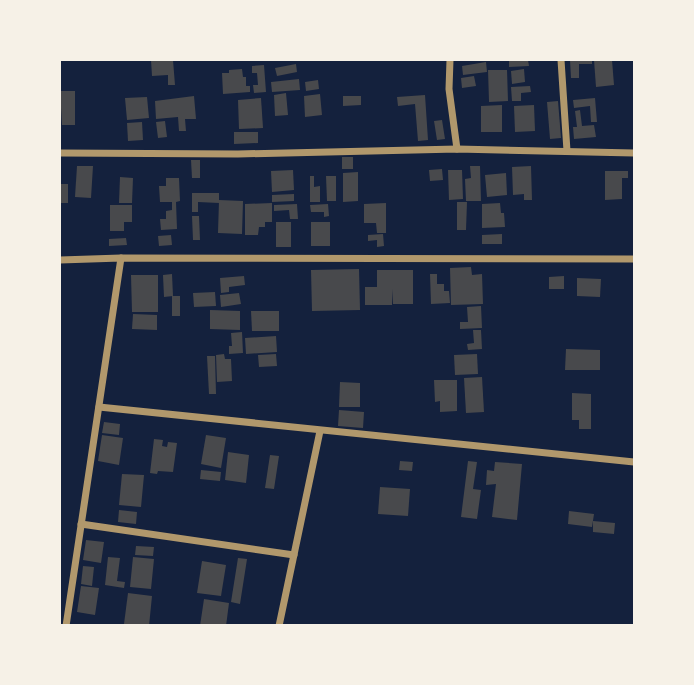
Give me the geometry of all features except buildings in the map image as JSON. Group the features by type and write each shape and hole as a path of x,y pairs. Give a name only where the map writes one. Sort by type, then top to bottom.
{"street":[{"path":"450,60 449,89 457,149"},
{"path":"561,60 567,151"},
{"path":"60,153 238,154 457,149 635,153"},
{"path":"66,625 121,258"},
{"path":"60,260 635,259"},
{"path":"99,407 635,462"},
{"path":"279,625 320,431"},
{"path":"81,524 294,555"}]}
